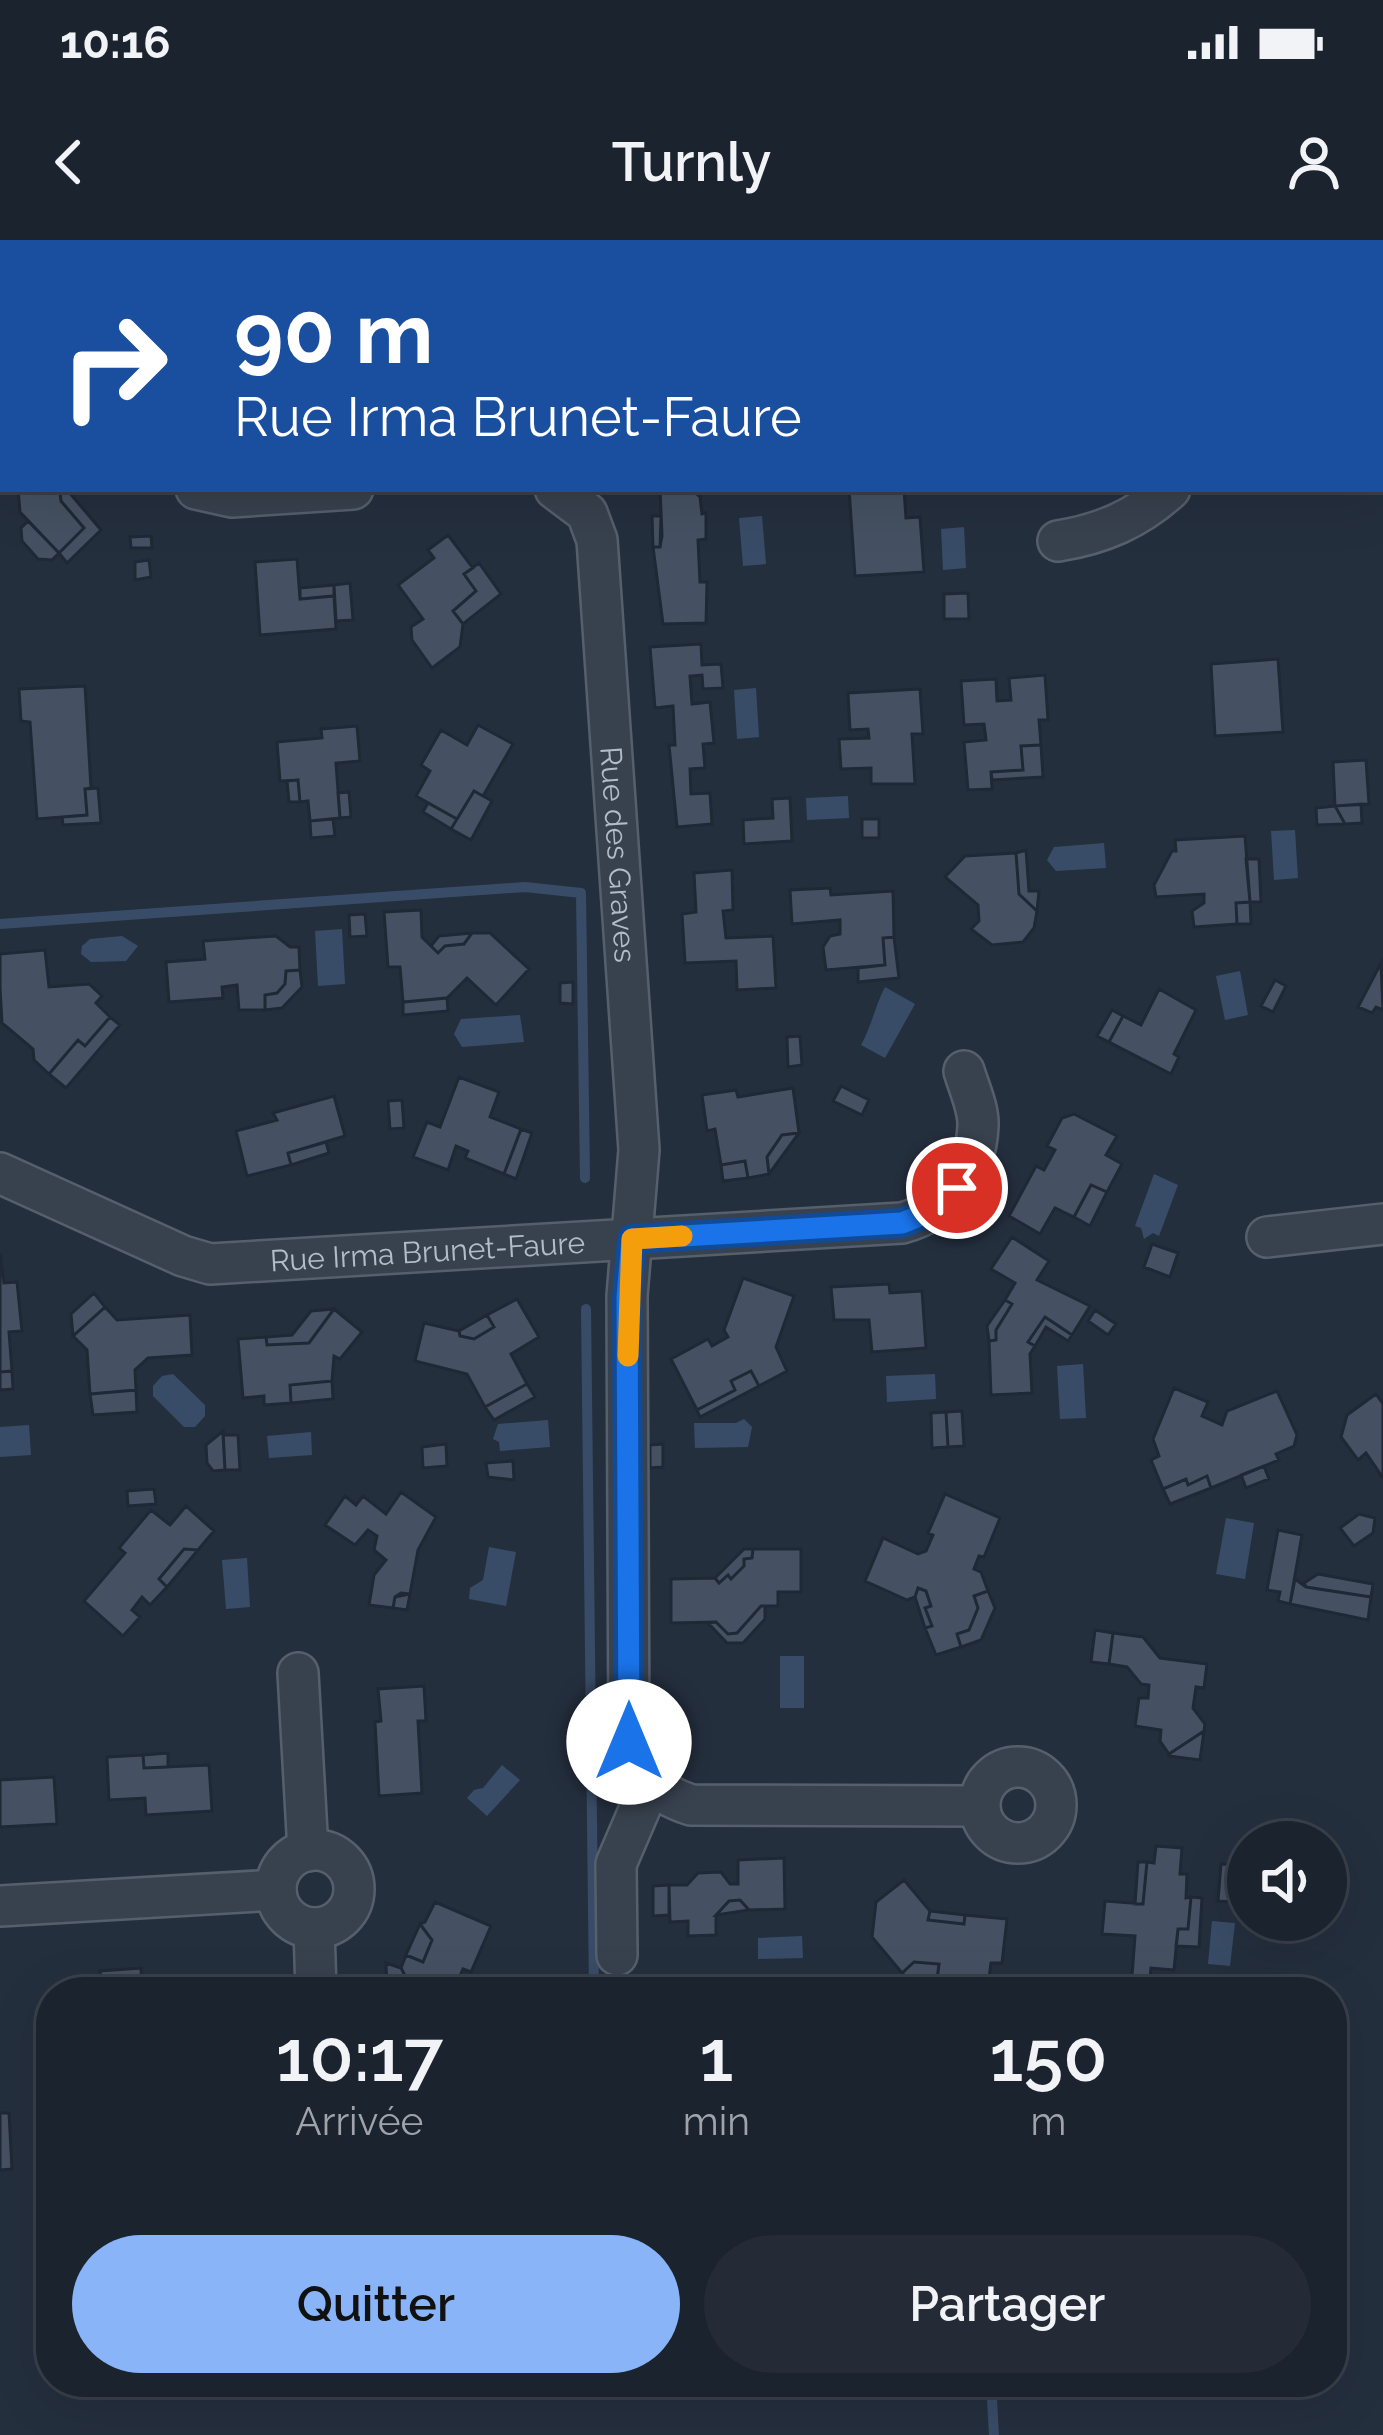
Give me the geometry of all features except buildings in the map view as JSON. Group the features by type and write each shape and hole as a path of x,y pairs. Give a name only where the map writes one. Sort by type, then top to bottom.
{"street":[{"path":"210,492 232,497 308,492"},
{"name":"Rue des Graves","path":"559,492 586,513 597,540 639,1150 627,1297 629,1742 650,1785"},
{"path":"1058,541 1088,537 1120,525 1166,492"},
{"name":"Rue Irma Brunet-Faure","path":"0,1173 210,1264 902,1223 944,1206 971,1159 978,1125 964,1071"},
{"path":"1267,1237 1383,1224"},
{"path":"298,1673 308,1851"},
{"path":"617,1955 616,1864 650,1785 674,1799 707,1807 980,1806"},
{"path":"308,1851 334,1855 352,1875 354,1889 346,1914 335,1923 314,1928 296,1924 286,1915 276,1890 285,1865 308,1851"},
{"path":"0,1906 276,1890"},
{"path":"314,1928 316,1977"}],"water":[{"path":"762,516 766,564 743,566 739,518"},
{"path":"964,527 966,568 943,570 941,529"},
{"path":"756,688 759,737 737,739 734,690"},
{"path":"848,796 849,818 807,820 806,798"},
{"path":"1295,830 1298,878 1274,880 1271,831"},
{"path":"1104,843 1106,868 1056,871 1047,860 1054,847"},
{"path":"342,929 345,984 318,986 315,931"},
{"path":"122,936 138,946 126,961 91,962 81,954 90,939"},
{"path":"1240,971 1248,1015 1225,1020 1216,976"},
{"path":"885,987 915,1004 885,1058 861,1045"},
{"path":"520,1015 524,1042 462,1047 454,1034 461,1019"},
{"path":"1154,1174 1178,1185 1159,1236 1153,1233 1144,1239 1141,1228 1135,1226"},
{"path":"1083,1364 1086,1418 1060,1419 1057,1366"},
{"path":"173,1374 205,1405 205,1416 195,1427 184,1427 153,1396 153,1386 162,1376"},
{"path":"935,1374 936,1399 887,1402 886,1376"},
{"path":"744,1419 752,1427 748,1447 695,1448 694,1423"},
{"path":"548,1420 550,1447 500,1451 499,1442 493,1439 498,1424"},
{"path":"29,1425 31,1455 0,1457 0,1427"},
{"path":"311,1432 312,1455 269,1458 267,1436"},
{"path":"1226,1518 1254,1523 1245,1579 1216,1574"},
{"path":"489,1547 516,1552 506,1606 469,1599 470,1588 483,1580"},
{"path":"247,1558 250,1607 226,1609 222,1560"},
{"path":"780,1656 804,1656 804,1708 780,1708"},
{"path":"502,1765 520,1780 487,1816 467,1798 483,1788"},
{"path":"1212,1921 1227,1922 1227,1941 1233,1941 1230,1966 1208,1964"},
{"path":"802,1936 803,1958 758,1959 758,1938"}],"waterway":[{"path":"0,924 525,887 581,893 585,1178"},
{"path":"586,1309 594,1977"},
{"path":"992,2397 994,2435"}],"slow traffic":[{"path":"628,1356 632,1239 682,1236"}],"route":[{"path":"629,1742 627,1297 632,1239 902,1223 944,1206 957,1188"}]}
